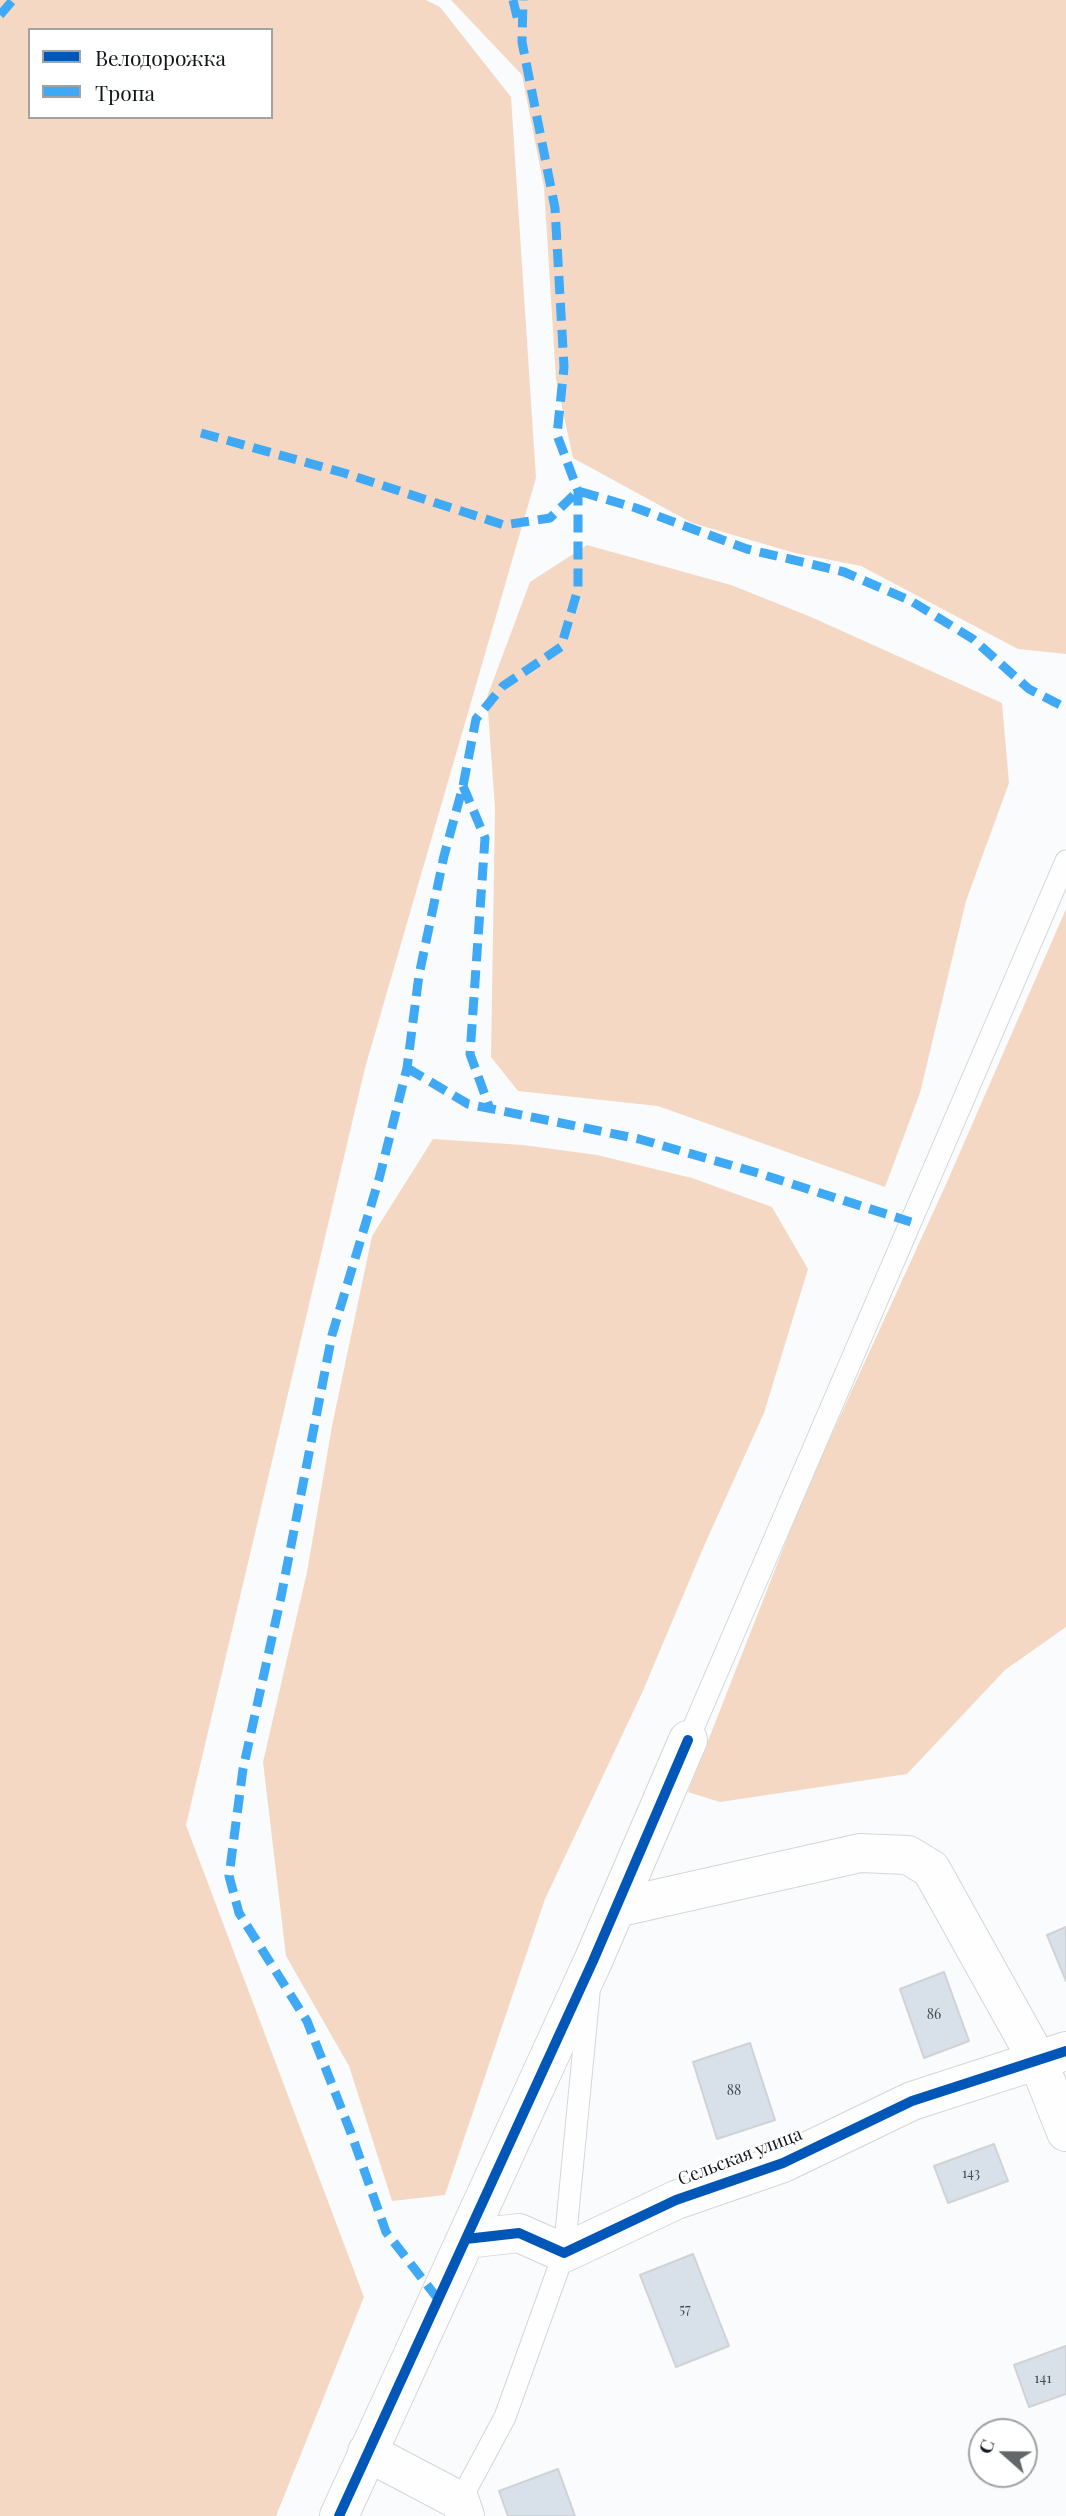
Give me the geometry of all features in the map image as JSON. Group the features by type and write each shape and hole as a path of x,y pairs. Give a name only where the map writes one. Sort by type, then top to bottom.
{"street":[{"path":"339,2516 593,1961 688,1740"},
{"path":"616,1908 860,1853 908,1855 931,1870 1052,2056 1066,2132"},
{"name":"Сельская улица","path":"564,2253 676,2200 783,2163 912,2101 1052,2056"},
{"path":"466,2239 519,2233 564,2253"},
{"path":"367,2452 462,2509"}],"lane":[{"path":"688,1740 1066,861"},
{"path":"462,2509 506,2417 564,2253 593,1961"}],"shaded area":[{"path":"0,0 426,0 440,7 511,97 536,478 365,1068 186,1825 364,2297 276,2516 0,2516"},
{"path":"451,0 1066,0 1066,654 1018,649 861,566 795,553 692,523 573,458 556,379 544,187 522,75"},
{"path":"587,545 731,585 811,617 1002,703 1009,783 966,901 920,1093 885,1187 658,1106 518,1091 491,1057 495,808 487,697 530,582"},
{"path":"1066,909 1066,1627 1005,1670 907,1774 720,1802 688,1792 805,1493 947,1182"},
{"path":"433,1139 523,1145 597,1155 692,1178 772,1207 808,1269 764,1413 642,1693 545,1899 445,2195 392,2201 349,2066 286,1956 263,1762 307,1572 332,1426 372,1236"}],"building":[{"path":"1066,1927 1066,1981 1047,1935"},
{"path":"944,1972 969,2041 924,2058 900,1989"},
{"path":"750,2043 775,2120 717,2139 693,2062"},
{"path":"994,2144 1008,2181 948,2203 934,2166"},
{"path":"693,2254 729,2346 676,2367 640,2275"},
{"path":"1066,2346 1066,2394 1029,2407 1014,2365"},
{"path":"558,2469 575,2516 508,2516 499,2491"}],"marked path":[{"path":"0,15 13,0"},
{"path":"513,0 518,21"},
{"path":"438,2299 386,2232 307,2021 239,1913 229,1876 243,1769 281,1597 332,1335 379,1179 407,1068 419,975 476,719 503,686 561,647 578,589 578,491 557,435 564,367 555,208 522,42 523,0"},
{"path":"201,433 344,473 504,525 550,518 578,491 636,508 747,549 844,572 911,601 973,639 1029,689 1066,708"},
{"path":"463,786 485,838 470,1054 490,1109"},
{"path":"407,1068 468,1104 639,1139 758,1173 911,1222"}],"cycle path":[{"path":"339,2516 593,1961 688,1740"},
{"path":"466,2239 519,2233 564,2253 676,2200 783,2163 912,2101 1066,2051"}]}
